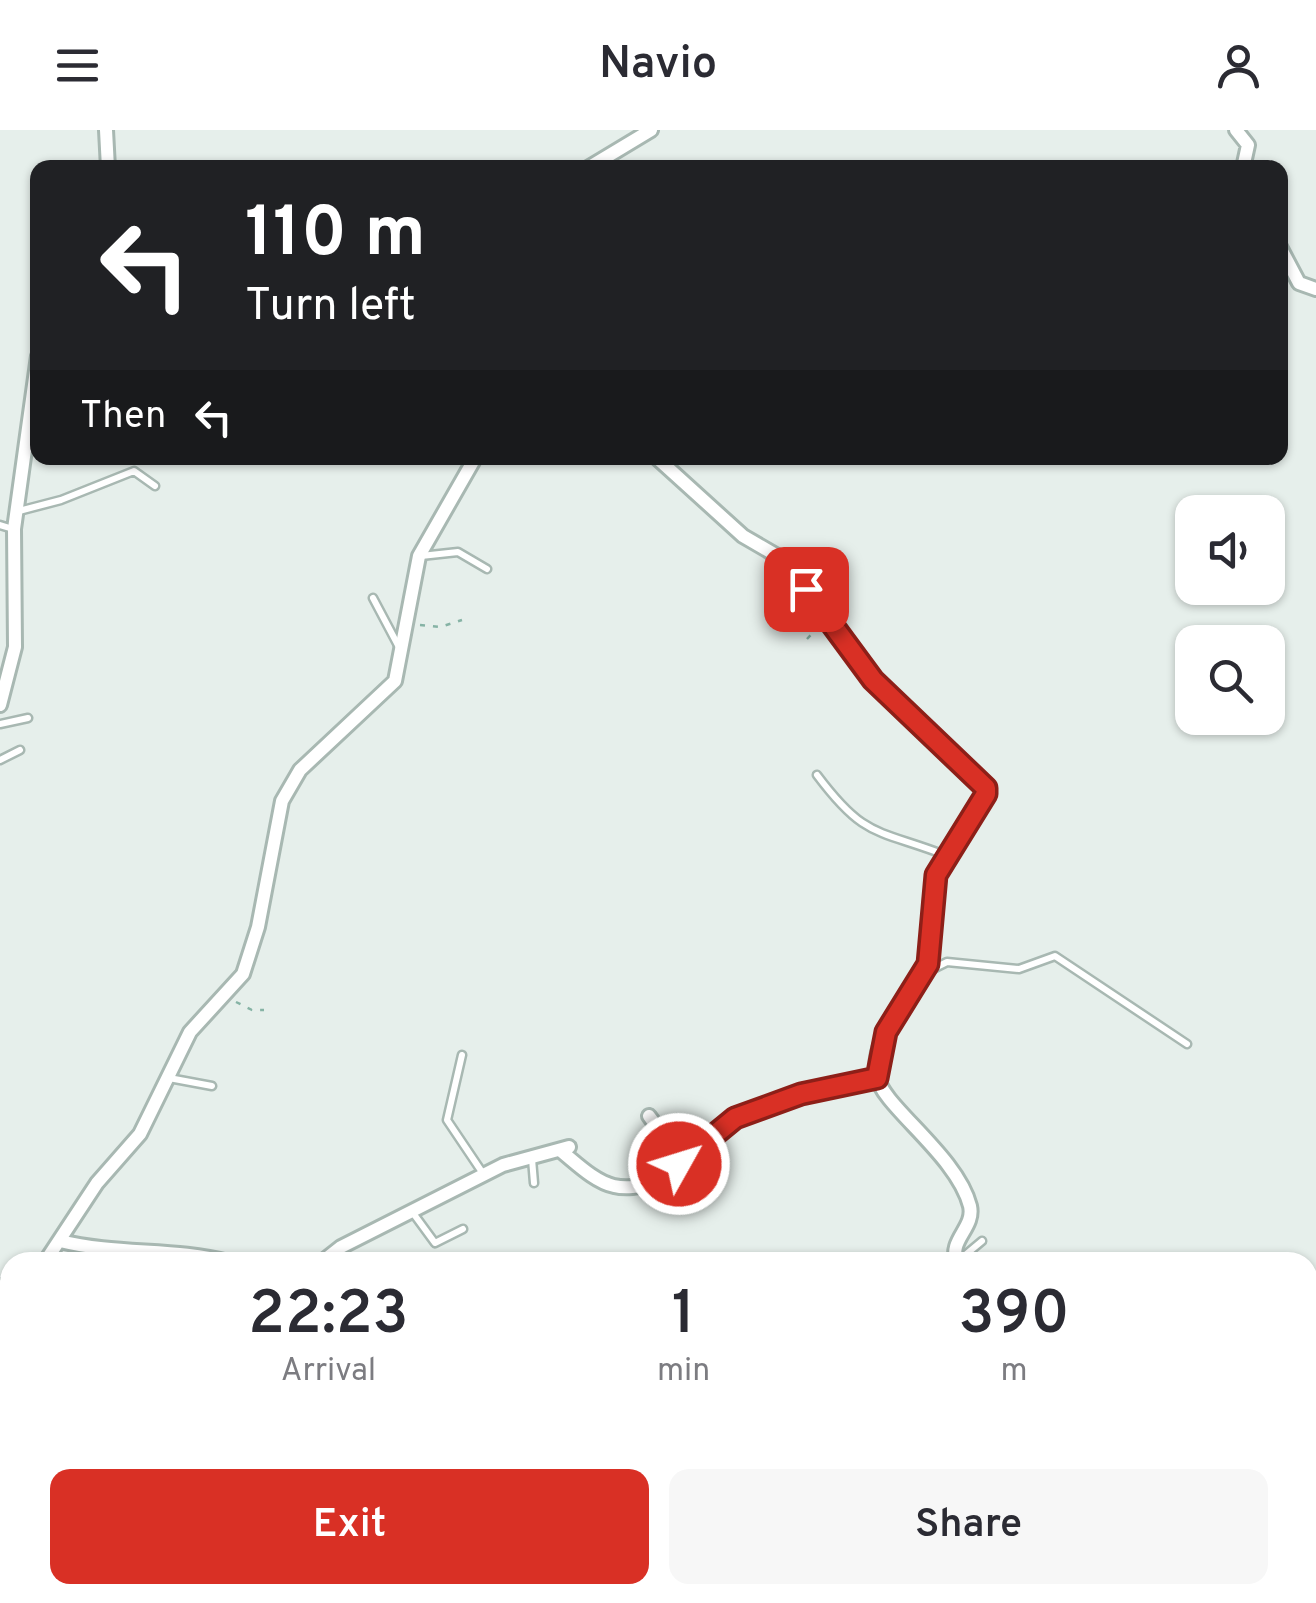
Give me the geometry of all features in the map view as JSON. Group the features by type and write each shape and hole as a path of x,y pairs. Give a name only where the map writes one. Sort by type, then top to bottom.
{"street":[{"path":"106,130 108,160"},
{"path":"601,160 651,130"},
{"path":"1236,130 1248,145 1245,160"},
{"path":"1288,262 1299,283 1316,288"},
{"path":"0,705 16,628 14,529 30,417"},
{"path":"55,1252 96,1183 140,1134 190,1032 226,996 250,957 282,801 300,770 385,694 395,680 419,556 472,465"},
{"path":"665,465 744,536 786,560 898,706 986,788 946,855 932,894 928,964 886,1032 877,1078"},
{"path":"335,1252 484,1174 532,1157 565,1150 612,1186 657,1182 735,1118 801,1094 877,1078"},
{"path":"877,1078 947,1159 970,1206 968,1222 954,1245 955,1252"},
{"path":"649,1116 679,1164"}],"lane":[{"path":"17,511 61,500 134,471 155,486"},
{"path":"0,525 14,529"},
{"path":"419,556 458,552 487,568"},
{"path":"373,598 401,650"},
{"path":"0,724 28,718"},
{"path":"0,760 20,750"},
{"path":"817,775 857,822 880,836 946,855"},
{"path":"922,976 947,962 1019,969 1055,956 1188,1044"},
{"path":"462,1055 447,1120 484,1174"},
{"path":"167,1078 212,1086"},
{"path":"532,1157 534,1183"},
{"path":"412,1212 430,1242 464,1229"},
{"path":"969,1252 982,1241"}],"path":[{"path":"808,640 827,617"},
{"path":"404,623 440,627 462,620"},
{"path":"226,996 252,1010 264,1010"}],"route":[{"path":"679,1164 735,1118 801,1094 877,1078 892,1018 928,964 936,875 986,794 986,788 927,736 873,680 806,589"}]}
